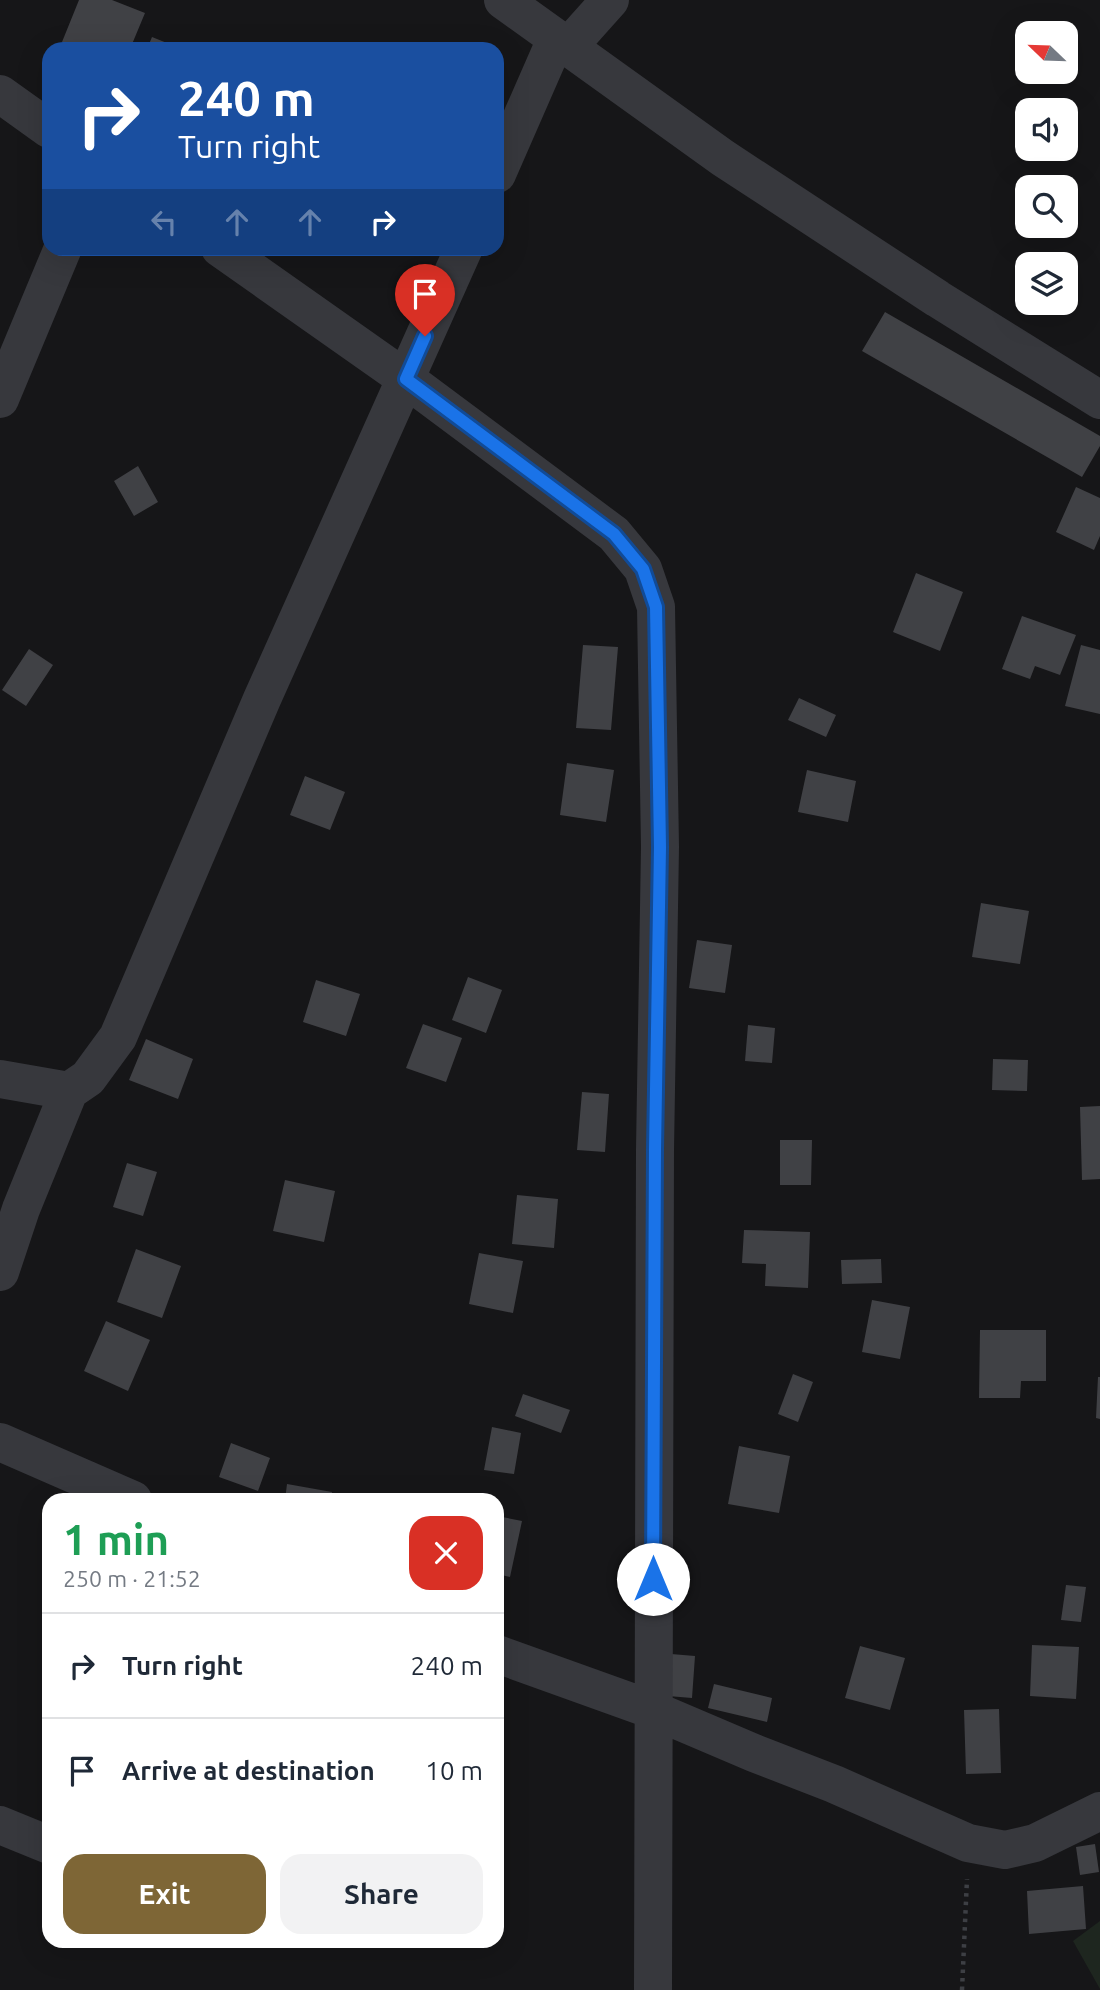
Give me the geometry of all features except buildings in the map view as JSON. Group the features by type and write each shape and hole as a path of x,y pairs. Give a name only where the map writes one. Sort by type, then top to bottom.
{"street":[{"path":"503,0 723,158 938,299 1100,400"},
{"path":"504,160 562,43 610,0"},
{"path":"0,94 42,124"},
{"path":"0,399 60,256"},
{"path":"231,256 406,379 614,534 643,569 656,607 660,847 655,1150 653,1990"},
{"path":"0,1272 21,1209 69,1091 88,1078 118,1037 256,712 460,256"},
{"path":"0,1079 69,1091"},
{"path":"0,1442 117,1493"},
{"path":"504,1657 653,1710 834,1784 968,1843 1005,1850 1035,1843 1100,1811"},
{"path":"0,1825 42,1842"}],"path":[{"path":"962,1990 968,1843"}],"shaded area":[{"path":"1100,1921 1100,1989 1073,1941"}],"route":[{"path":"425,336 406,379 614,534 643,569 656,607 660,847 655,1150 653,1579"}]}
